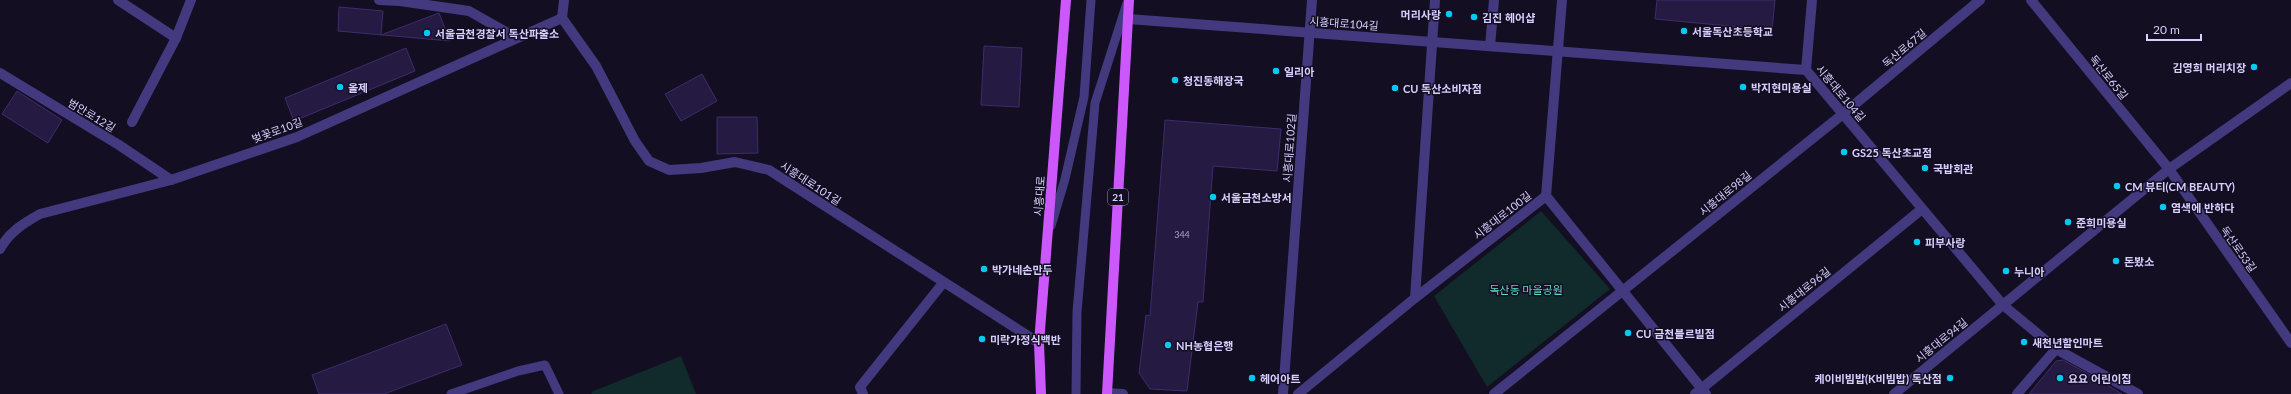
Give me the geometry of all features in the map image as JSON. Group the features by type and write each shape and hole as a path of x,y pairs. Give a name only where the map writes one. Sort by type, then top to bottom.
{"main road":[{"name":"시흥대로","path":"1041,394 1039,343 1066,0"},
{"name":"21","path":"1107,393 1128,0"}],"street":[{"path":"118,0 176,38"},
{"name":"범안로12길","path":"132,122 176,38 192,0"},
{"path":"379,0 400,1 470,11 515,37"},
{"path":"562,18 564,0"},
{"name":"시흥대로102길","path":"1283,394 1312,0"},
{"path":"1415,298 1435,0"},
{"path":"1490,46 1494,0"},
{"path":"1558,51 1562,0"},
{"path":"1806,70 1812,0"},
{"name":"독산로67길","path":"1843,114 1980,0"},
{"name":"독산로65길","path":"2031,0 2169,169"},
{"name":"벚꽃로10길","path":"0,249 5,240 22,224 40,214 171,180 297,137 515,37 562,18"},
{"name":"시흥대로101길","path":"562,18 596,66 635,141 649,161 669,170 701,168 735,162 769,170 943,283 1039,343"},
{"name":"시흥대로104길","path":"1128,19 1806,70 2003,305 2056,349 2138,394"},
{"name":"시흥대로100길","path":"1298,394 1415,298 1546,196 1558,51"},
{"name":"범안로12길","path":"0,73 119,145 171,180"},
{"path":"2003,305 2169,169 2291,83"},
{"name":"시흥대로98길","path":"1494,394 1843,114"},
{"name":"독산로53길","path":"2169,169 2291,343"},
{"path":"1546,196 1622,292"},
{"name":"시흥대로96길","path":"1622,292 1701,392 1922,209"},
{"path":"863,394 860,387 943,283"},
{"name":"시흥대로94길","path":"1894,394 2003,305"},
{"path":"2017,394 2056,349"},
{"path":"1107,393 1123,394"}],"lane":[{"path":"1048,236 1065,179 1084,97 1091,0"},
{"path":"1076,394 1076,312 1095,103 1128,0"},
{"path":"451,394 518,371 546,365 559,394"}],"green space":[{"name":"독산동 마을공원","path":"1541,211 1610,289 1487,387 1434,296"},
{"path":"681,356 696,394 592,394 591,392"}],"building":[{"path":"1657,0 1775,0 1772,30 1655,19"},
{"path":"339,7 383,11 381,35 338,31"},
{"name":"서울금천경찰서 독산파출소","path":"439,13 450,41 381,35"},
{"path":"984,46 1022,48 1019,107 981,105"},
{"path":"406,48 415,71 294,121 285,98"},
{"path":"702,74 717,101 681,121 665,94"},
{"path":"17,91 62,120 48,143 2,114"},
{"path":"717,117 757,117 758,153 717,154"},
{"path":"1165,120 1281,129 1277,171 1213,166 1203,302 1198,302 1187,391 1150,389 1139,373 1146,315 1150,316"},
{"path":"446,324 462,365 384,394 319,394 312,375"},
{"path":"2063,360 2122,394 2029,394 2056,361"}],"place":[{"name":"머리사랑","path":"1449,14"},
{"name":"김진 헤어샵","path":"1474,17"},
{"name":"서울독산초등학교","path":"1684,31"},
{"name":"서울금천경찰서 독산파출소","path":"427,33"},
{"name":"김영희 머리치장","path":"2254,67"},
{"name":"일리아","path":"1276,71"},
{"name":"청진동해장국","path":"1175,80"},
{"name":"올제","path":"340,87"},
{"name":"박지현미용실","path":"1743,87"},
{"name":"CU 독산소비자점","path":"1395,88"},
{"name":"GS25 독산초교점","path":"1844,152"},
{"name":"국밥회관","path":"1925,168"},
{"name":"CM 뷰티(CM BEAUTY)","path":"2117,186"},
{"name":"서울금천소방서","path":"1213,197"},
{"name":"염색에 반하다","path":"2163,207"},
{"name":"준희미용실","path":"2068,222"},
{"name":"피부사랑","path":"1917,242"},
{"name":"돈봤소","path":"2116,261"},
{"name":"박가네손만두","path":"984,269"},
{"name":"누니아","path":"2006,271"},
{"name":"CU 금천블르빌점","path":"1628,333"},
{"name":"미락가정식백반","path":"982,339"},
{"name":"새천년할인마트","path":"2024,342"},
{"name":"NH농협은행","path":"1168,345"},
{"name":"헤어아트","path":"1252,378"},
{"name":"케이비빔밥(K비빔밥) 독산점","path":"1950,378"},
{"name":"요요 어린이집","path":"2060,378"}]}
